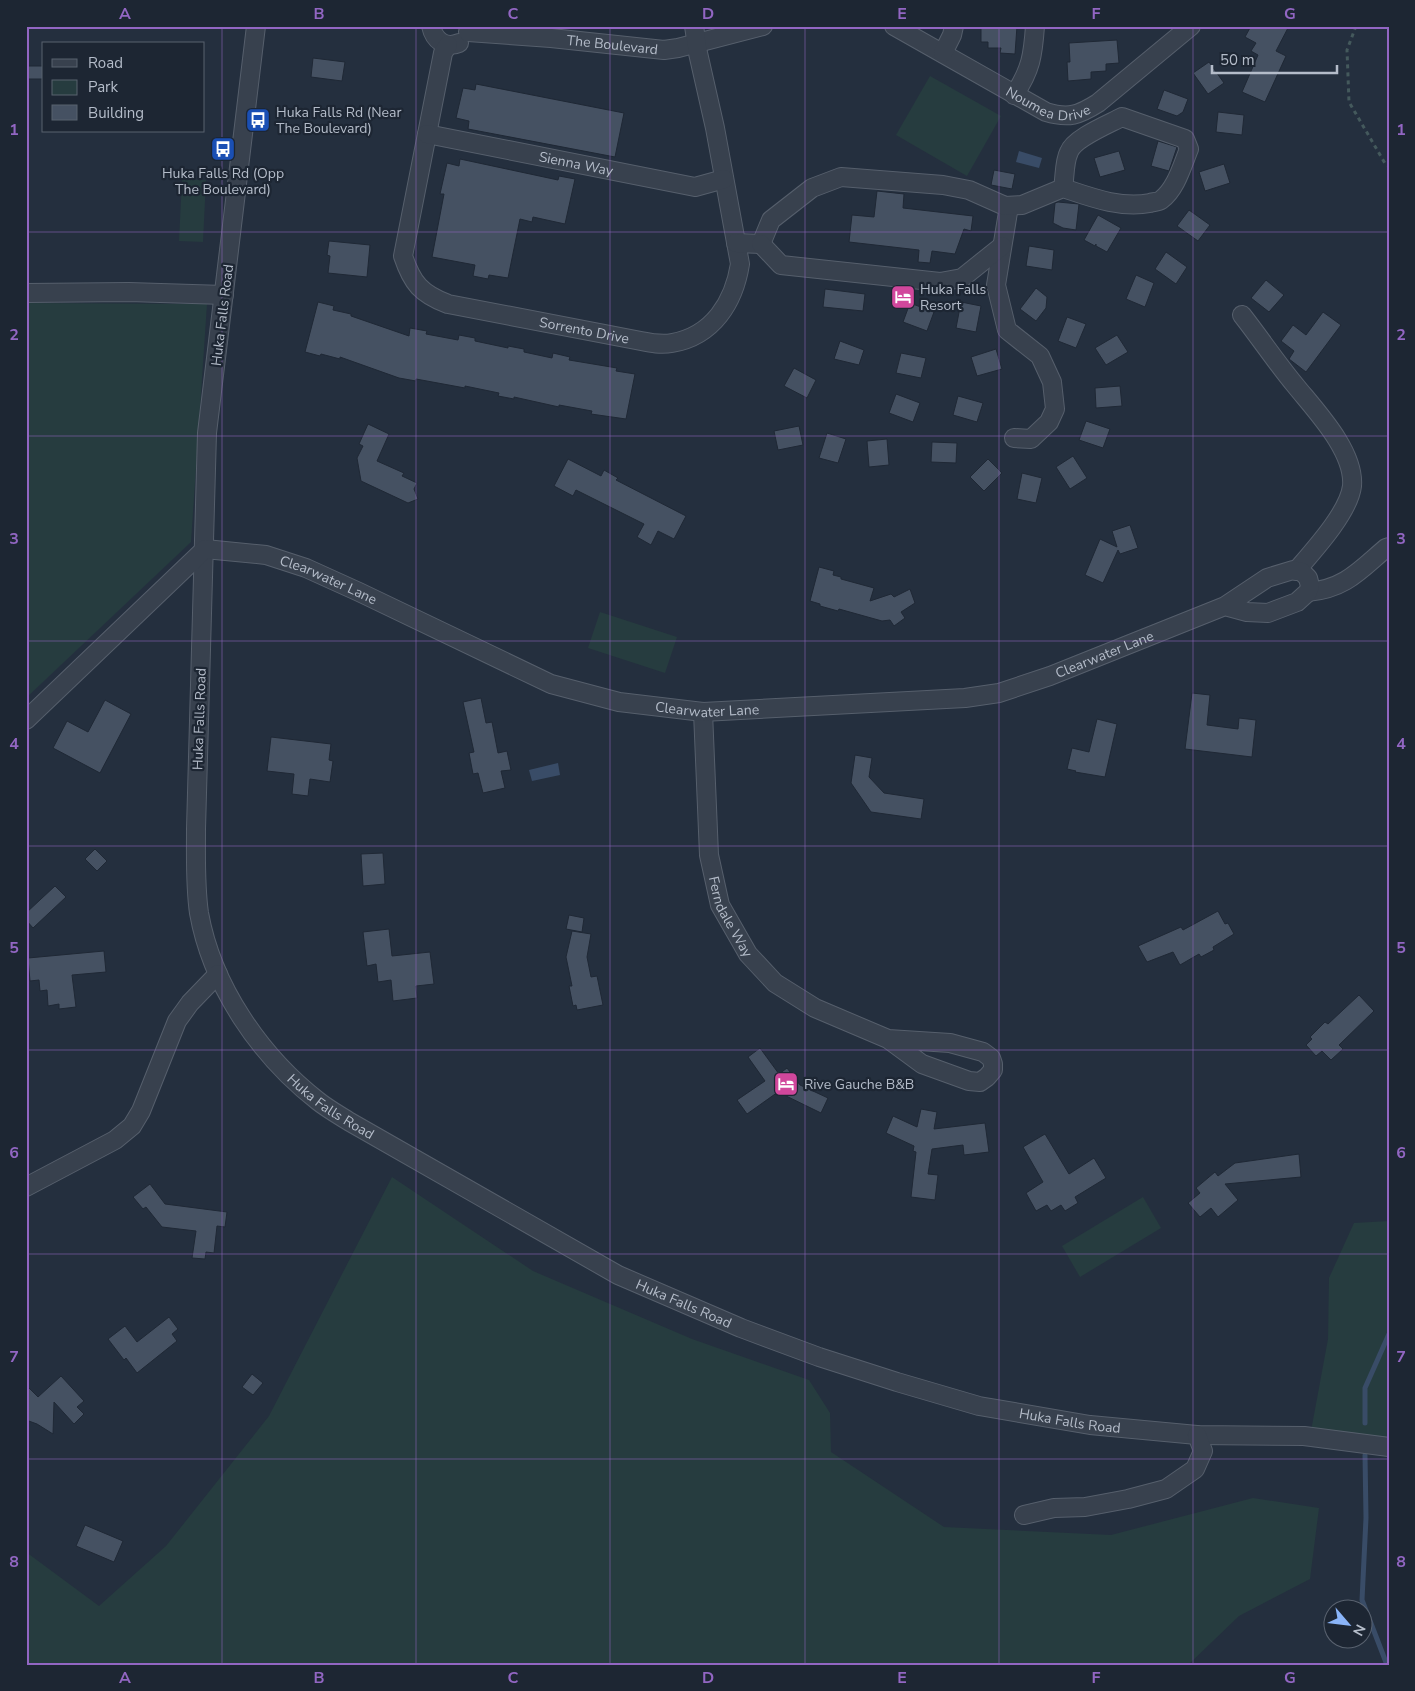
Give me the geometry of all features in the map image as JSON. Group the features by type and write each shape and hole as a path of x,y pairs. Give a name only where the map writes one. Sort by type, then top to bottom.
{"street":[{"name":"Huka Falls Road","path":"256,26 207,433 196,879 199,913 218,974 237,1010 276,1062 319,1102 350,1122 618,1275 741,1328 819,1357 979,1406 1090,1425 1197,1435 1304,1436 1389,1447"},
{"path":"432,26 432,33 436,38 448,45"},
{"path":"696,35 763,26"},
{"name":"Noumea Drive","path":"894,26 1046,112 1068,116 1081,113 1098,103 1184,28"},
{"path":"943,53 952,35 954,26"},
{"path":"1014,95 1028,71 1035,26"},
{"name":"The Boulevard","path":"448,45 461,42 468,29 664,50 696,35"},
{"name":"Sorrento Drive","path":"448,45 443,53 403,256 408,271 418,287 433,298 448,304 656,344 672,343 686,339 712,323 723,311 731,297 737,281 740,264 696,35"},
{"path":"761,244 771,220 812,188 841,177 943,185 969,190 1004,206 1022,204 1063,188 1090,197 1127,205 1144,204 1160,201 1174,184 1189,149 1185,139 1122,117 1088,135 1069,151 1063,188"},
{"name":"Sienna Way","path":"427,134 695,187 724,179"},
{"path":"1009,206 996,285 1007,330 1040,356 1052,382 1055,409 1049,422 1031,439 1014,438"},
{"path":"736,243 761,244 780,265 940,282 962,278 1002,246"},
{"path":"26,293 129,292 224,295"},
{"path":"1225,606 1247,612 1268,613 1297,602 1308,592 1310,586 1308,578 1302,572 1296,571 1336,520 1347,503 1352,486 1351,473 1337,440 1328,426 1294,385 1242,315"},
{"path":"1308,592 1323,591 1346,582 1389,547"},
{"path":"26,720 205,549"},
{"name":"Clearwater Lane","path":"205,549 266,555 306,568 551,684 619,702 703,712 965,698 999,693 1050,676 1225,606 1268,578 1293,570 1296,571"},
{"name":"Ferndale Way","path":"703,712 709,855 720,905 748,954 775,983 815,1008 888,1039 922,1064 969,1081 980,1082 993,1070 994,1064 991,1058 983,1052 950,1043 888,1039"},
{"path":"26,1187 115,1140 132,1126 141,1111 177,1021 190,1003 218,974"},
{"path":"1024,1515 1054,1508 1085,1507 1128,1499 1166,1488 1195,1469 1203,1451 1197,1435"}],"path":[{"path":"1356,26 1347,50 1348,102 1386,165 1389,166"}],"green space":[{"path":"930,76 1001,116 967,176 896,135"},
{"path":"182,179 206,180 203,242 179,241"},
{"path":"26,303 207,304 191,542 26,698"},
{"path":"600,612 677,637 665,673 588,648"},
{"path":"392,1177 533,1271 692,1339 809,1380 830,1413 831,1452 944,1527 1111,1535 1253,1498 1319,1508 1310,1579 1239,1616 1188,1665 26,1665 26,1552 99,1606 166,1546 269,1416"},
{"path":"1143,1197 1161,1228 1080,1277 1062,1246"},
{"path":"1389,1221 1389,1440 1311,1431 1328,1339 1329,1278 1354,1223"}],"water":[{"path":"1019,151 1042,158 1039,168 1016,162"},
{"path":"558,763 560,775 532,781 529,770"}],"building":[{"path":"981,26 1017,26 1015,54 1000,53 1001,48 988,48 988,42 981,42"},
{"path":"1251,26 1289,26 1276,51 1286,56 1265,102 1242,92 1258,55 1251,51 1256,43 1245,37"},
{"path":"1117,40 1119,63 1106,64 1106,71 1091,72 1091,79 1068,81 1069,43"},
{"path":"313,58 345,62 342,81 311,77"},
{"path":"1209,62 1224,83 1208,94 1193,73"},
{"path":"26,66 42,66 42,79 26,79"},
{"path":"476,84 624,113 615,157 468,129 469,121 456,118 463,88 475,90"},
{"path":"1164,90 1188,99 1183,112 1177,116 1157,109"},
{"path":"1218,112 1244,115 1242,135 1216,132"},
{"path":"1158,141 1177,147 1169,171 1151,166"},
{"path":"1119,151 1125,170 1100,177 1094,158"},
{"path":"460,159 558,180 559,176 575,179 565,224 533,217 532,222 520,219 508,278 489,275 488,279 473,276 475,265 432,257 444,194 440,194 447,163 459,166"},
{"path":"1224,164 1230,183 1205,191 1199,172"},
{"path":"994,170 1015,174 1012,189 991,185"},
{"path":"877,191 904,194 903,208 973,216 971,231 964,229 955,254 932,251 930,263 918,262 919,250 849,242 852,215 874,217"},
{"path":"1055,203 1079,204 1076,230 1063,228 1053,223"},
{"path":"1189,210 1210,225 1198,241 1177,226"},
{"path":"1098,215 1121,228 1107,252 1096,246 1096,244 1095,246 1084,240"},
{"path":"329,241 370,245 367,277 328,273 330,256 327,255"},
{"path":"1029,246 1054,250 1052,270 1026,266"},
{"path":"1166,252 1187,267 1176,284 1155,269"},
{"path":"1136,275 1154,283 1145,307 1126,299"},
{"path":"1266,280 1284,295 1269,312 1251,298"},
{"path":"1036,288 1047,297 1046,308 1036,321 1020,309"},
{"path":"825,289 865,294 863,311 823,307"},
{"path":"318,302 334,306 333,310 351,314 351,316 409,336 410,328 427,331 426,334 458,340 459,335 475,338 475,341 508,348 508,346 524,349 524,352 552,358 553,353 570,357 569,360 617,368 616,371 635,374 626,419 591,414 592,411 559,405 559,407 514,397 514,399 498,396 499,393 465,386 465,388 416,379 416,381 399,378 340,357 340,359 305,352"},
{"path":"961,302 981,306 976,332 956,328"},
{"path":"910,303 934,312 927,331 903,322"},
{"path":"1323,312 1341,325 1306,372 1289,359 1294,351 1281,341 1293,325 1306,335"},
{"path":"1067,317 1086,324 1076,348 1058,341"},
{"path":"1117,335 1128,352 1106,365 1095,348"},
{"path":"840,341 864,350 859,365 834,359"},
{"path":"996,349 1002,369 977,376 971,357"},
{"path":"901,353 926,358 921,378 896,373"},
{"path":"794,368 816,380 807,398 784,386"},
{"path":"1120,386 1122,406 1096,408 1095,388"},
{"path":"896,394 920,403 913,422 889,413"},
{"path":"958,396 983,403 977,422 953,415"},
{"path":"1086,421 1110,429 1103,448 1079,440"},
{"path":"368,424 389,434 377,461 404,473 402,476 417,483 414,489 418,499 408,503 361,481 357,458 363,446 359,444"},
{"path":"799,426 803,445 778,450 774,431"},
{"path":"827,433 846,439 838,463 819,458"},
{"path":"887,439 889,465 869,467 867,441"},
{"path":"932,442 957,443 956,463 931,462"},
{"path":"1073,456 1087,478 1070,489 1056,467"},
{"path":"568,459 601,476 604,470 618,478 616,480 686,516 674,539 658,531 651,545 637,537 644,524 576,490 573,496 554,486"},
{"path":"988,459 1002,473 984,491 970,477"},
{"path":"1022,473 1042,478 1036,503 1017,499"},
{"path":"1130,525 1138,548 1120,554 1118,550 1103,583 1085,575 1100,539 1117,547 1112,531"},
{"path":"819,567 834,571 833,575 841,577 841,579 874,588 870,601 891,594 894,597 910,589 915,603 901,612 905,618 894,626 890,620 882,621 839,609 838,611 820,606 820,604 810,601"},
{"path":"1192,693 1210,695 1207,725 1238,729 1239,718 1256,720 1252,757 1185,749"},
{"path":"481,698 486,723 492,722 498,753 507,751 511,770 501,771 505,788 483,793 478,773 473,774 469,753 474,752 463,702"},
{"path":"105,700 131,714 100,773 53,748 67,721 88,732"},
{"path":"1097,719 1117,724 1105,777 1067,769 1072,748 1089,752"},
{"path":"271,737 331,744 329,760 333,761 330,782 310,779 308,796 292,794 294,774 267,771"},
{"path":"855,755 872,758 869,777 884,793 924,799 921,819 871,812 851,783"},
{"path":"95,849 107,861 97,871 85,859"},
{"path":"383,853 385,884 363,886 361,854"},
{"path":"55,886 66,897 33,928 26,920 26,913"},
{"path":"1218,911 1225,924 1228,923 1234,934 1213,947 1214,950 1201,957 1199,954 1180,965 1173,952 1147,962 1138,946 1181,927 1183,930"},
{"path":"569,915 584,918 582,932 566,929"},
{"path":"389,929 392,956 430,952 434,984 416,986 417,998 393,1001 391,980 378,982 376,964 367,966 363,932"},
{"path":"572,931 591,934 587,957 591,977 597,976 603,1005 577,1010 576,1005 573,1006 569,986 572,986 566,957"},
{"path":"104,951 106,972 72,975 76,1007 59,1009 59,1004 48,1006 47,990 40,991 39,980 30,981 28,958"},
{"path":"1359,995 1374,1011 1339,1045 1343,1049 1331,1060 1322,1051 1316,1056 1306,1045 1312,1039 1310,1037 1325,1022 1328,1024"},
{"path":"760,1048 779,1074 787,1068 800,1085 828,1098 821,1113 778,1092 747,1114 737,1100 765,1081 748,1057"},
{"path":"921,1109 937,1112 934,1129 985,1123 989,1152 964,1155 963,1145 932,1149 928,1174 938,1175 935,1200 911,1197 916,1152 913,1151 914,1146 886,1133 893,1116 917,1127"},
{"path":"1045,1134 1069,1174 1094,1158 1106,1178 1075,1197 1078,1203 1065,1211 1061,1205 1051,1211 1047,1205 1036,1211 1026,1193 1043,1182 1023,1147"},
{"path":"1299,1154 1301,1177 1225,1184 1238,1200 1218,1217 1211,1208 1200,1217 1188,1203 1200,1193 1196,1188 1215,1172 1218,1176 1235,1163"},
{"path":"150,1184 165,1204 227,1212 225,1227 217,1226 214,1253 206,1252 205,1259 192,1258 196,1231 162,1227 146,1207 143,1209 133,1197"},
{"path":"169,1317 178,1329 172,1334 177,1341 137,1373 108,1339 125,1326 137,1342"},
{"path":"252,1374 263,1383 253,1395 242,1387"},
{"path":"61,1376 84,1401 77,1407 84,1414 74,1424 54,1402 53,1434 37,1424 26,1420 26,1385 38,1397"},
{"path":"85,1525 123,1541 114,1562 76,1546"}],"waterway":[{"path":"1365,1423 1365,1388 1389,1334"},
{"path":"1365,1455 1366,1518 1362,1600 1387,1665"}],"place":[{"name":"Huka Falls Rd (Near The Boulevard)","path":"258,120"},
{"name":"Huka Falls Rd (Opp The Boulevard)","path":"223,149"},
{"name":"Huka Falls Resort","path":"903,297"},
{"name":"Rive Gauche B&B","path":"786,1084"}]}
